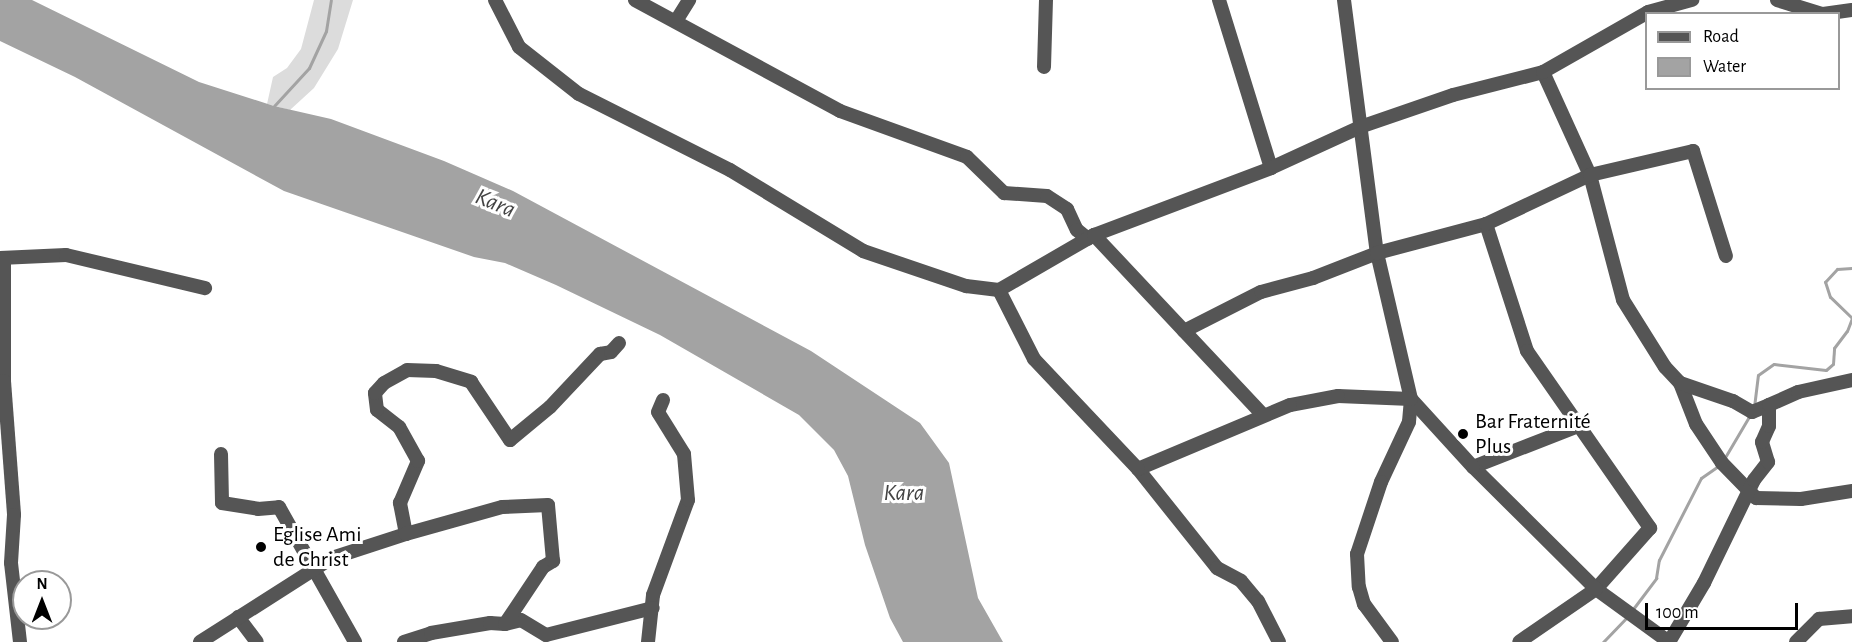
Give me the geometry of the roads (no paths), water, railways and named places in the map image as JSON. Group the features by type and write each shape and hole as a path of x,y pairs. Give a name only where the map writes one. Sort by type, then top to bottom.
{"street":[{"path":"495,0 519,47 579,94 730,170 863,250 966,286 999,290 1091,237 1271,168 1360,127 1453,95 1543,72 1646,6 1692,0"},
{"path":"635,0 840,111 967,157 1004,194 1047,196 1067,209 1077,230 1091,237 1262,414"},
{"path":"676,21 689,0"},
{"path":"1044,67 1046,0"},
{"path":"1219,0 1271,168"},
{"path":"1344,0 1377,253 1411,399 1409,422 1381,482 1357,554 1364,604 1392,642"},
{"path":"1777,0 1816,12"},
{"path":"1837,12 1852,10"},
{"path":"1543,72 1590,176 1623,300 1665,367 1680,382 1696,424 1748,493 1756,498 1801,499 1852,491"},
{"path":"1184,331 1261,292 1313,278 1377,253 1486,224 1590,176 1693,151 1725,256"},
{"path":"1486,224 1527,351 1650,528 1596,589 1519,642"},
{"path":"12,572 7,515 2,258 66,255 205,288"},
{"path":"999,290 1034,358 1138,469 1216,568 1241,581 1258,602 1279,642"},
{"path":"406,534 400,502 418,461 399,427 377,410 375,393 384,383 407,370 436,371 471,382 510,440 550,407 600,354 611,352 619,343"},
{"path":"1680,382 1733,401 1752,412 1798,392 1852,380"},
{"path":"1138,469 1262,414 1338,396 1411,399 1473,467 1596,589 1635,620 1669,642 1704,583 1748,493 1768,462 1762,442 1769,426 1769,405"},
{"path":"648,642 653,594 688,500 689,473 684,454 658,412 663,400"},
{"path":"1473,467 1578,426"},
{"path":"222,454 222,503 258,509 279,507 355,642"},
{"path":"200,642 332,558 502,507 548,505 553,561 543,567 505,624"},
{"path":"404,642 441,631 505,624 520,620 544,639 653,608"},
{"path":"1796,642 1819,619 1852,616"},
{"path":"238,617 257,642"}],"water":[{"name":"Kara","path":"0,0 32,0 199,82 274,106 331,119 444,161 513,191 811,351 920,423 949,463 978,598 1003,642 903,642 890,618 865,545 848,476 834,450 799,415 660,335 556,285 505,263 474,257 284,191 75,77 0,41"}],"waterway":[{"path":"274,106 309,68 326,31 331,0"},
{"path":"1754,407 1758,375 1774,364 1826,370 1833,364 1834,348 1847,331 1852,318 1830,297 1825,282 1837,269 1852,268"},
{"path":"1724,459 1750,415"},
{"path":"1633,609 1656,578 1659,560 1701,478 1718,466"},
{"path":"1603,642 1627,617"}],"place":[{"name":"Bar Fraternité Plus","path":"1463,434"},
{"name":"Eglise Ami de Christ","path":"261,547"}]}
